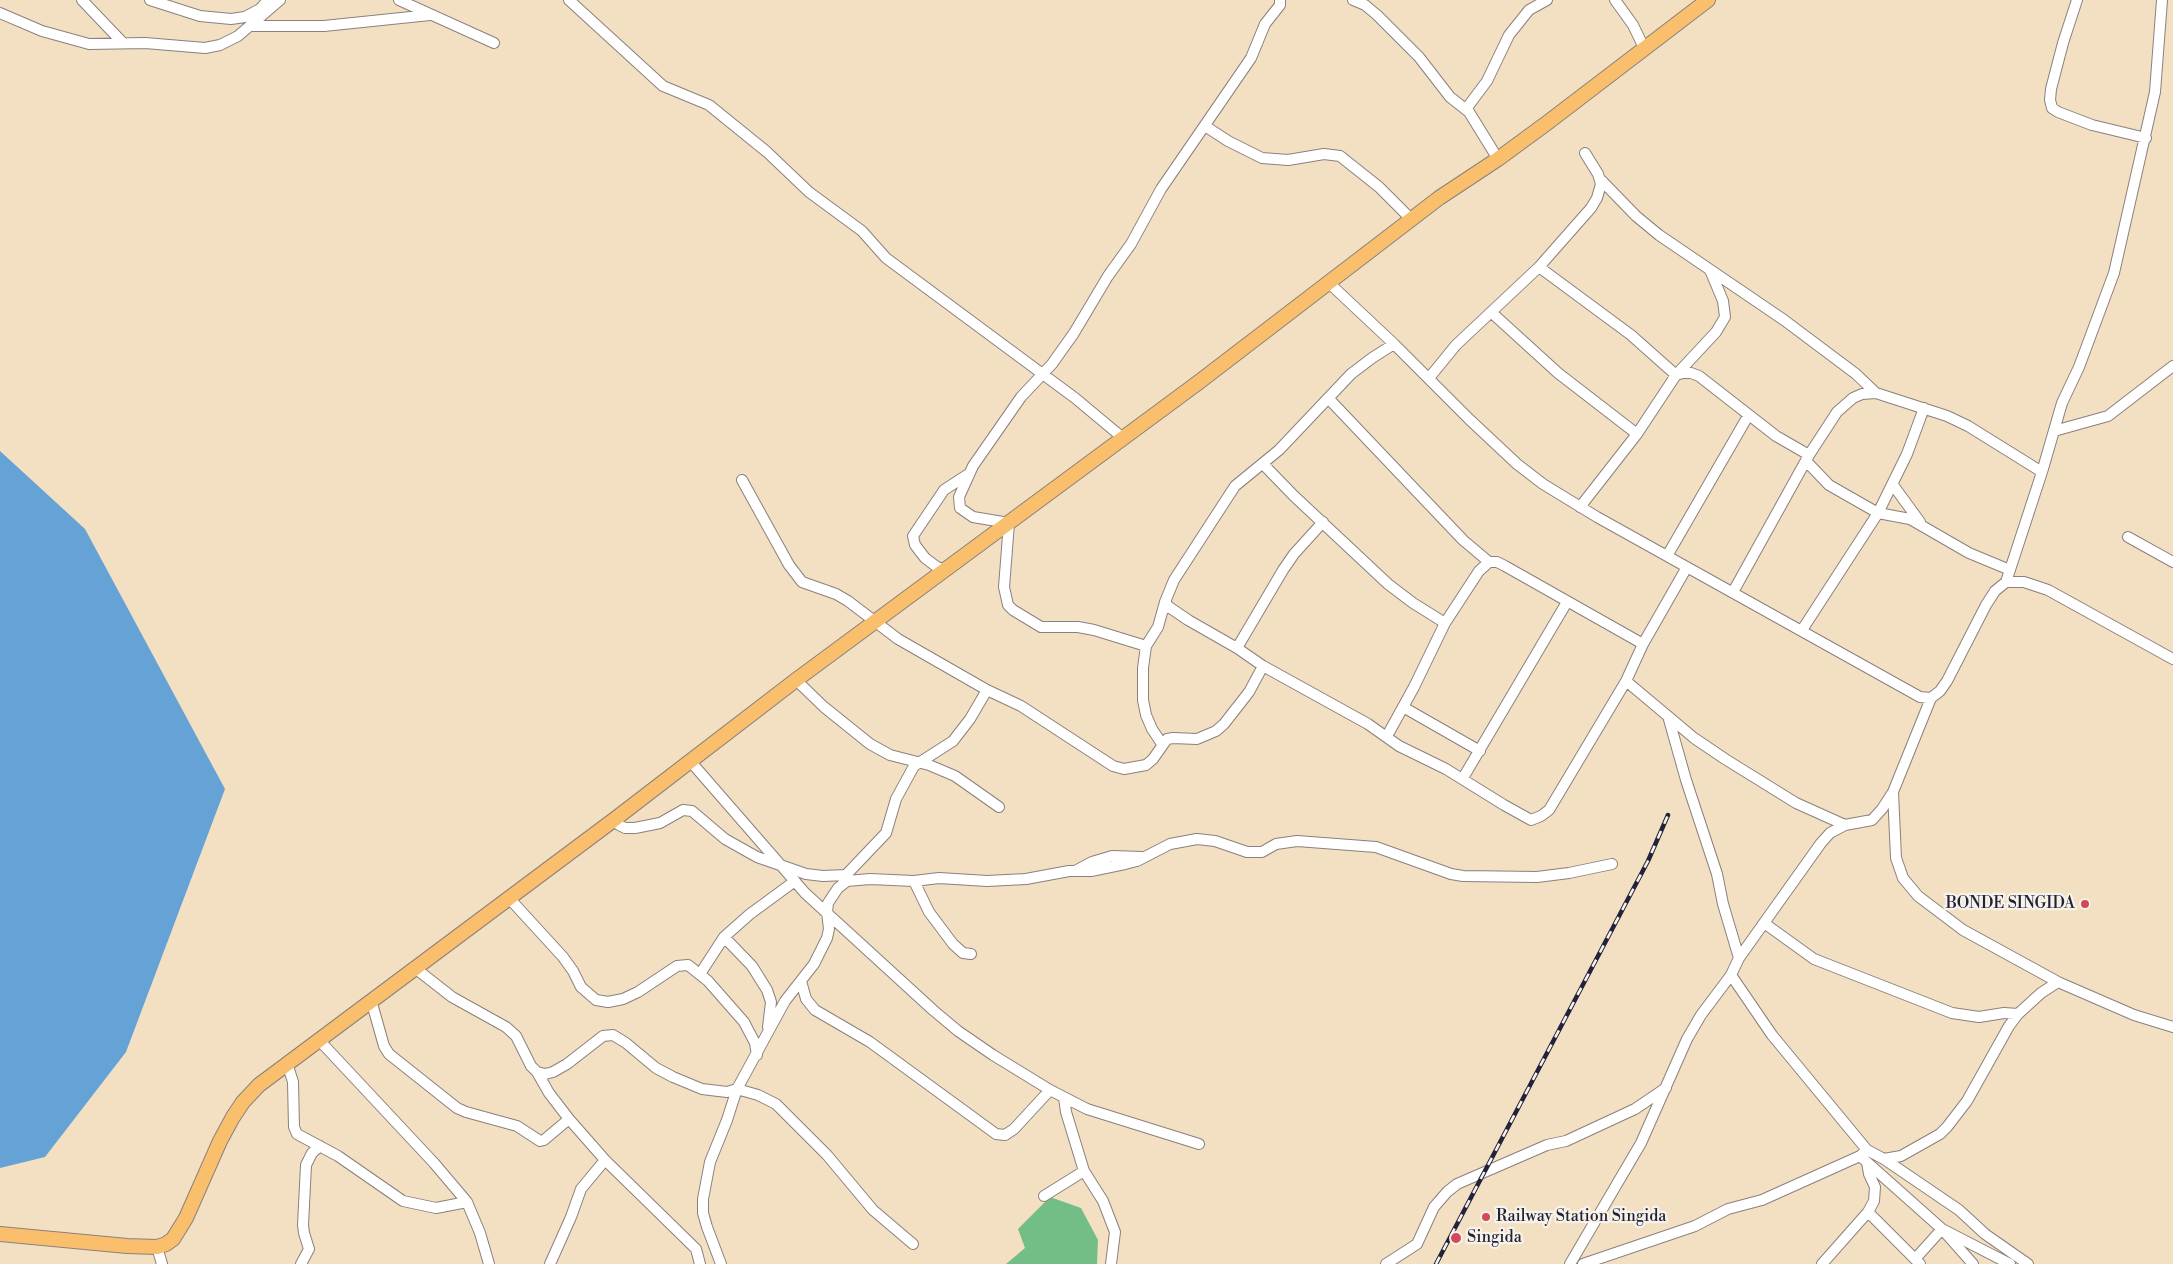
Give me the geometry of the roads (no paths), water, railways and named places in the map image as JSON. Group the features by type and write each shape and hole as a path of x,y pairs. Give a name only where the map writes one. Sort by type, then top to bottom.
{"main road":[{"path":"0,1234 74,1242 157,1247 172,1239 186,1218 220,1141 243,1102 259,1085 691,762 796,680 1009,524 1439,198 1498,159 1645,50 1708,0"}],"street":[{"path":"82,0 123,43"},
{"path":"150,0 200,16 231,19 245,17 260,8 268,0"},
{"path":"0,13 42,31 89,44 145,43 204,48 220,45 238,36 252,26 280,0"},
{"path":"399,0 494,43"},
{"path":"569,0 663,86 709,105 775,159 809,192 862,231 886,258 1043,374 1123,438"},
{"path":"1146,646 1078,627 1041,627 1013,610 1008,605 1004,588 1009,524 973,517 963,511 958,497 967,476 1021,397 1043,374 1074,333 1108,276 1131,244 1160,189 1251,58 1265,24 1280,5 1280,0"},
{"path":"1353,0 1364,5 1384,22 1419,57 1450,97 1466,109 1498,159"},
{"path":"1466,109 1487,81 1509,35 1529,10 1547,0"},
{"path":"1614,0 1633,24 1645,50"},
{"path":"2077,0 2063,43 2052,89 2050,100 2052,108 2092,125 2146,138"},
{"path":"1570,1264 1641,1144 1687,1039 1700,1015 1731,975 1738,958 1826,837 1845,824 1872,820 1878,815 1893,792 1931,698 1948,681 1986,604 2006,582 2042,472 2062,403 2079,367 2114,273 2155,92 2162,0"},
{"path":"252,26 324,26 430,15"},
{"path":"1205,126 1228,141 1262,158 1288,160 1324,154 1340,156 1387,194 1411,219"},
{"path":"1585,153 1601,180 1636,216 1799,331 1856,374 1876,393"},
{"path":"1429,378 1456,345 1539,267 1591,208 1600,190 1601,180"},
{"path":"1539,267 1631,335 1676,375 1691,373 1700,376 1748,416 1807,458 1829,484 1878,513 1896,515 1923,526 1969,553 2010,570"},
{"path":"1580,507 1637,434 1676,375 1716,332 1725,317 1723,301 1710,269"},
{"path":"1328,282 1429,378 1469,420 1517,464 1543,484 1666,556 1920,697 1931,698"},
{"path":"1491,312 1558,373 1637,434"},
{"path":"1162,744 1152,729 1146,715 1143,668 1146,646 1158,627 1174,580 1235,486 1279,450 1328,398 1365,363 1394,344"},
{"path":"2054,431 2108,416 2173,366"},
{"path":"1733,592 1807,458 1837,412 1846,402 1862,394 1876,393 1924,408 1968,426 2042,472"},
{"path":"1328,398 1463,540 1489,562 1504,566 1643,644"},
{"path":"1802,630 1878,513 1893,485 1924,408"},
{"path":"1666,556 1748,416"},
{"path":"1263,464 1400,594 1445,623"},
{"path":"946,570 937,567 925,558 915,545 913,536 944,490 967,476"},
{"path":"742,480 797,577 802,582 836,594 848,601 910,646 1039,717 1113,766 1124,769 1146,765 1158,753 1166,740 1173,738 1197,740 1216,731 1249,692 1263,666"},
{"path":"1893,485 1923,526"},
{"path":"1237,648 1283,570 1294,554 1323,522"},
{"path":"2128,538 2173,562"},
{"path":"1387,736 1445,623 1479,571 1489,562"},
{"path":"1165,602 1188,620 1237,648 1263,666 1387,736 1410,752 1446,768 1528,819 1541,816 1549,810 1626,681 1643,644 1687,567"},
{"path":"2006,582 2024,582 2048,590 2171,654"},
{"path":"1463,778 1567,602"},
{"path":"796,680 824,707 870,744 890,755 918,762 955,776 999,807"},
{"path":"1626,681 1710,749 1766,786 1796,803 1845,824"},
{"path":"615,819 619,825 625,828 635,828 660,823 683,810 692,811 725,839 741,849 781,866 806,874 823,876 846,875 886,834 896,798 910,771 918,762 937,753 953,741 970,719 987,690"},
{"path":"1403,707 1480,751"},
{"path":"1668,715 1686,780 1717,874 1722,904 1738,958"},
{"path":"691,762 794,881 958,1031 993,1055 1064,1098 1109,1116 1199,1144"},
{"path":"1893,792 1896,858 1903,878 1918,896 1964,930 2058,982 2134,1015 2173,1027"},
{"path":"721,1264 703,1213 702,1199 710,1162 737,1089 786,1001 814,964 827,938 829,929 827,912 832,896 847,881 870,879 914,881 940,878 986,881 1017,880 1076,871 1091,871 1125,864 1145,857 1170,844 1197,839 1215,841 1247,852 1262,852 1276,844 1297,841 1376,847 1451,874 1463,876 1537,878 1612,864"},
{"path":"700,974 724,937 750,914 794,881"},
{"path":"914,881 929,912 953,944 963,953 971,954"},
{"path":"509,898 563,957 581,987 596,1000 608,1002 623,999 638,992 677,966 688,965 700,974 744,1022 755,1043 757,1055"},
{"path":"1764,923 1814,959 1952,1013 1979,1017 2004,1013 2018,1014"},
{"path":"724,937 752,966 767,990 771,1002 766,1039"},
{"path":"415,968 452,997 506,1027 516,1036 531,1066 569,1120 605,1160 690,1242 696,1249 700,1264"},
{"path":"1731,975 1772,1035 1865,1156 1942,1229 1973,1264"},
{"path":"801,981 806,999 815,1010 870,1042 996,1134 1005,1135 1014,1129 1050,1090"},
{"path":"1583,1264 1695,1226 1728,1209 1762,1200 1865,1156 1884,1159 1901,1156 1940,1134 1967,1102 2009,1026 2018,1014 2040,994 2058,982"},
{"path":"371,1000 384,1046 389,1054 456,1108 517,1126 540,1141 544,1140 569,1120"},
{"path":"537,1072 545,1074 553,1072 567,1064 603,1036 613,1036 626,1043 656,1068 702,1089 715,1092 727,1092 737,1089 758,1095 776,1104 827,1155 873,1210 913,1244"},
{"path":"319,1040 434,1163 467,1202 480,1233 489,1264"},
{"path":"287,1063 293,1082 296,1132 301,1137 320,1146 403,1201 436,1208 467,1202"},
{"path":"1386,1264 1417,1244 1434,1207 1457,1184 1547,1146 1566,1141 1635,1109 1666,1087"},
{"path":"1064,1098 1066,1112 1084,1171 1104,1201 1115,1232 1111,1264"},
{"path":"301,1264 309,1249 303,1224 306,1165 312,1154 320,1146"},
{"path":"1822,1264 1868,1212 1874,1201 1876,1193 1865,1156"},
{"path":"1884,1159 1959,1210 1985,1234 2028,1264"},
{"path":"550,1264 581,1189 605,1160"},
{"path":"1044,1196 1084,1171"},
{"path":"1868,1212 1918,1262 1942,1229"},
{"path":"1942,1229 2010,1264"},
{"path":"157,1247 162,1264"}],"water":[{"path":"0,451 85,529 225,789 126,1052 45,1157 0,1168"}],"railway":[{"path":"1436,1264 1648,861 1668,815"}],"place":[{"name":"BONDE SINGIDA","path":"2085,904"},
{"name":"Railway Station Singida","path":"1486,1217"},
{"name":"Singida","path":"1456,1238"}]}
